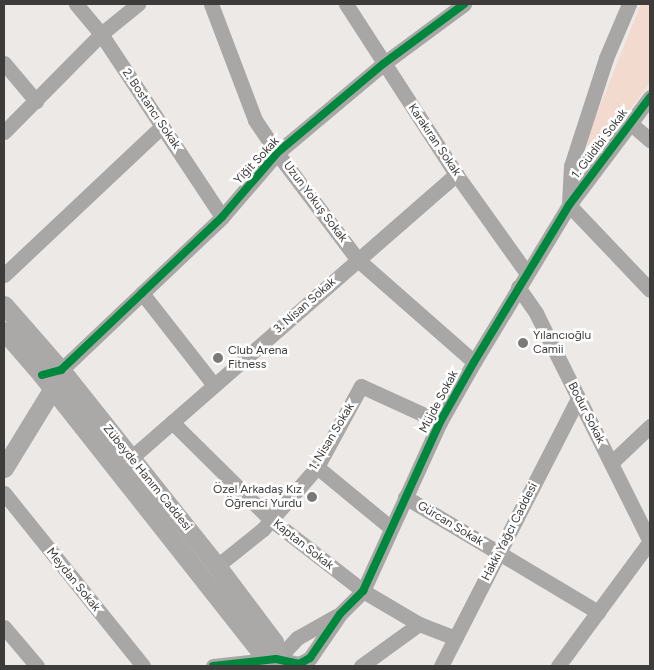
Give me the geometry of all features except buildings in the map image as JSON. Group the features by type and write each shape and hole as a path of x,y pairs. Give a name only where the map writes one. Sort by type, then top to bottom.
{"main road":[{"name":"Zübeyde Hanım Caddesi","path":"4,305 52,373 260,651 277,664"},
{"name":"Zübeyde Hanım Caddesi","path":"4,332 52,373 131,458 217,566 274,642 277,664"},
{"path":"4,468 52,373"}],"street":[{"name":"2. Bostancı Sokak","path":"76,4 101,34 222,217"},
{"path":"4,132 101,34 138,4"},
{"name":"Uzun Yokuş Sokak","path":"212,4 255,120 277,153 358,260 474,362"},
{"name":"Karakıran Sokak","path":"346,4 383,64 456,174 526,272"},
{"name":"Yiğit Sokak","path":"52,373 142,293 222,217 277,153 383,64 464,4"},
{"name":"Müjde Sokak","path":"340,614 363,591 440,422 526,272 569,205 571,166 606,58 629,4"},
{"path":"4,63 36,101"},
{"name":"1. Güldibi Sokak","path":"569,205 629,122 650,97"},
{"path":"629,122 650,140"},
{"path":"4,275 162,126"},
{"name":"3. Nisan Sokak","path":"131,458 456,174"},
{"path":"569,205 650,290"},
{"name":"Bodur Sokak","path":"518,287 536,313 650,542"},
{"path":"142,293 214,385"},
{"name":"1. Nisan Sokak","path":"217,566 263,529 270,518 317,467 362,386 440,422"},
{"name":"Hakkı Yağcı Caddesi","path":"441,666 578,398"},
{"name":"Kaptan Sokak","path":"172,422 270,518 363,591 419,624 455,638"},
{"path":"611,463 650,426"},
{"path":"317,467 391,528"},
{"name":"Meydan Sokak","path":"4,493 143,666"},
{"name":"Gürcan Sokak","path":"405,497 598,612"},
{"path":"558,666 650,542"},
{"path":"277,664 297,638 340,614"},
{"path":"213,666 299,664 310,658 340,614"},
{"path":"361,666 419,624"},
{"path":"4,627 37,666"}],"shaded area":[{"path":"641,4 650,4 650,83 599,151 585,143"}],"cycle path":[{"path":"42,375 61,370 222,217 277,153 383,64 464,4"},
{"path":"213,666 276,659 299,664 310,658 340,614 363,591 440,422 474,362 569,205 650,97"}],"place":[{"name":"Yılancıoğlu Camii","path":"523,343"},
{"name":"Club Arena Fitness","path":"218,358"},
{"name":"Özel Arkadaş Kız Öğrenci Yurdu","path":"312,497"}]}
